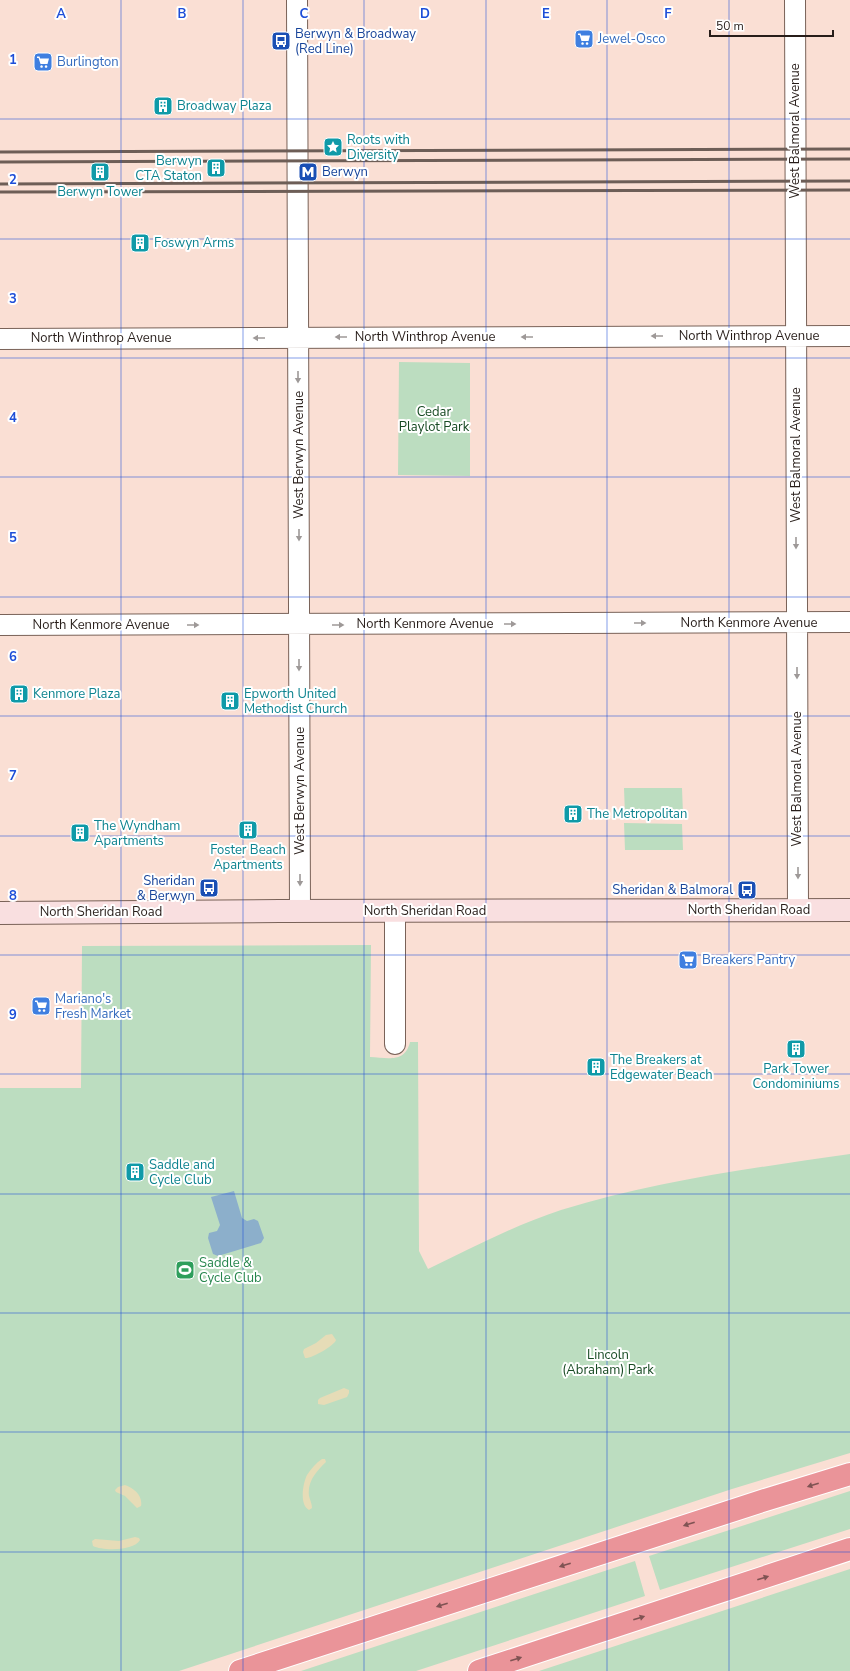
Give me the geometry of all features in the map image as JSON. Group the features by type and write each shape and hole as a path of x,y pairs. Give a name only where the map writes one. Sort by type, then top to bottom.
{"highway":[{"path":"240,1671 850,1474"},
{"path":"479,1671 850,1549"}],"main road":[{"name":"North Sheridan Road","path":"0,913 850,910"}],"street":[{"name":"West Berwyn Avenue","path":"297,0 300,911"},
{"name":"West Balmoral Avenue","path":"795,0 798,910"},
{"name":"North Winthrop Avenue","path":"0,339 850,336"},
{"name":"North Kenmore Avenue","path":"0,626 850,622"},
{"path":"395,911 395,1044"}],"green space":[{"name":"Cedar Playlot Park","path":"399,362 470,363 470,476 398,475"},
{"path":"624,788 682,788 683,814 625,815"},
{"path":"624,823 682,824 683,850 625,850"},
{"name":"Lincoln (Abraham) Park","path":"371,945 370,1057 395,1058 400,1056 408,1049 410,1042 418,1042 419,1251 428,1269 494,1237 544,1216 596,1200 704,1176 850,1154 850,1453 732,1489 179,1671 0,1671 0,1088 81,1088 82,946"},
{"path":"850,1491 850,1529 660,1590 649,1556"},
{"path":"635,1561 645,1596 416,1671 301,1671"},
{"path":"850,1569 850,1671 539,1671"}],"sand":[{"path":"332,1334 336,1340 334,1343 327,1349 305,1358 303,1352 304,1349 316,1343 326,1335"},
{"path":"344,1388 349,1390 347,1397 324,1405 318,1404 318,1400 320,1398"},
{"path":"322,1459 325,1459 326,1462 311,1481 309,1496 312,1508 309,1510 304,1504 303,1499 304,1483 307,1475"},
{"path":"125,1485 132,1488 137,1493 141,1499 141,1506 137,1508 125,1496 116,1492 115,1490 118,1487"},
{"path":"135,1537 139,1538 140,1540 137,1544 118,1549 98,1548 93,1546 92,1541 95,1539 119,1541"}],"water":[{"path":"234,1191 242,1218 247,1221 254,1219 258,1221 264,1238 261,1243 218,1256 213,1254 208,1238 209,1233 217,1231 220,1225 211,1197"}],"railway":[{"path":"0,152 850,149"},
{"path":"0,162 850,159"},
{"path":"0,184 850,181"},
{"path":"0,192 850,190"}],"place":[{"name":"Jewel-Osco","path":"584,39"},
{"name":"Berwyn & Broadway (Red Line)","path":"281,41"},
{"name":"Burlington","path":"43,62"},
{"name":"Broadway Plaza","path":"163,106"},
{"name":"Roots with Diversity","path":"333,147"},
{"name":"Berwyn CTA Staton","path":"216,168"},
{"name":"Berwyn Tower","path":"100,172"},
{"name":"Berwyn","path":"308,172"},
{"name":"Foswyn Arms","path":"140,243"},
{"name":"Kenmore Plaza","path":"19,694"},
{"name":"Epworth United Methodist Church","path":"230,701"},
{"name":"The Metropolitan","path":"573,814"},
{"name":"Foster Beach Apartments","path":"248,830"},
{"name":"The Wyndham Apartments","path":"80,833"},
{"name":"Sheridan & Berwyn","path":"209,888"},
{"name":"Sheridan & Balmoral","path":"747,890"},
{"name":"Breakers Pantry","path":"688,960"},
{"name":"Mariano's Fresh Market","path":"41,1006"},
{"name":"Park Tower Condominiums","path":"796,1049"},
{"name":"The Breakers at Edgewater Beach","path":"596,1067"},
{"name":"Saddle and Cycle Club","path":"135,1172"},
{"name":"Saddle & Cycle Club","path":"185,1270"}]}
